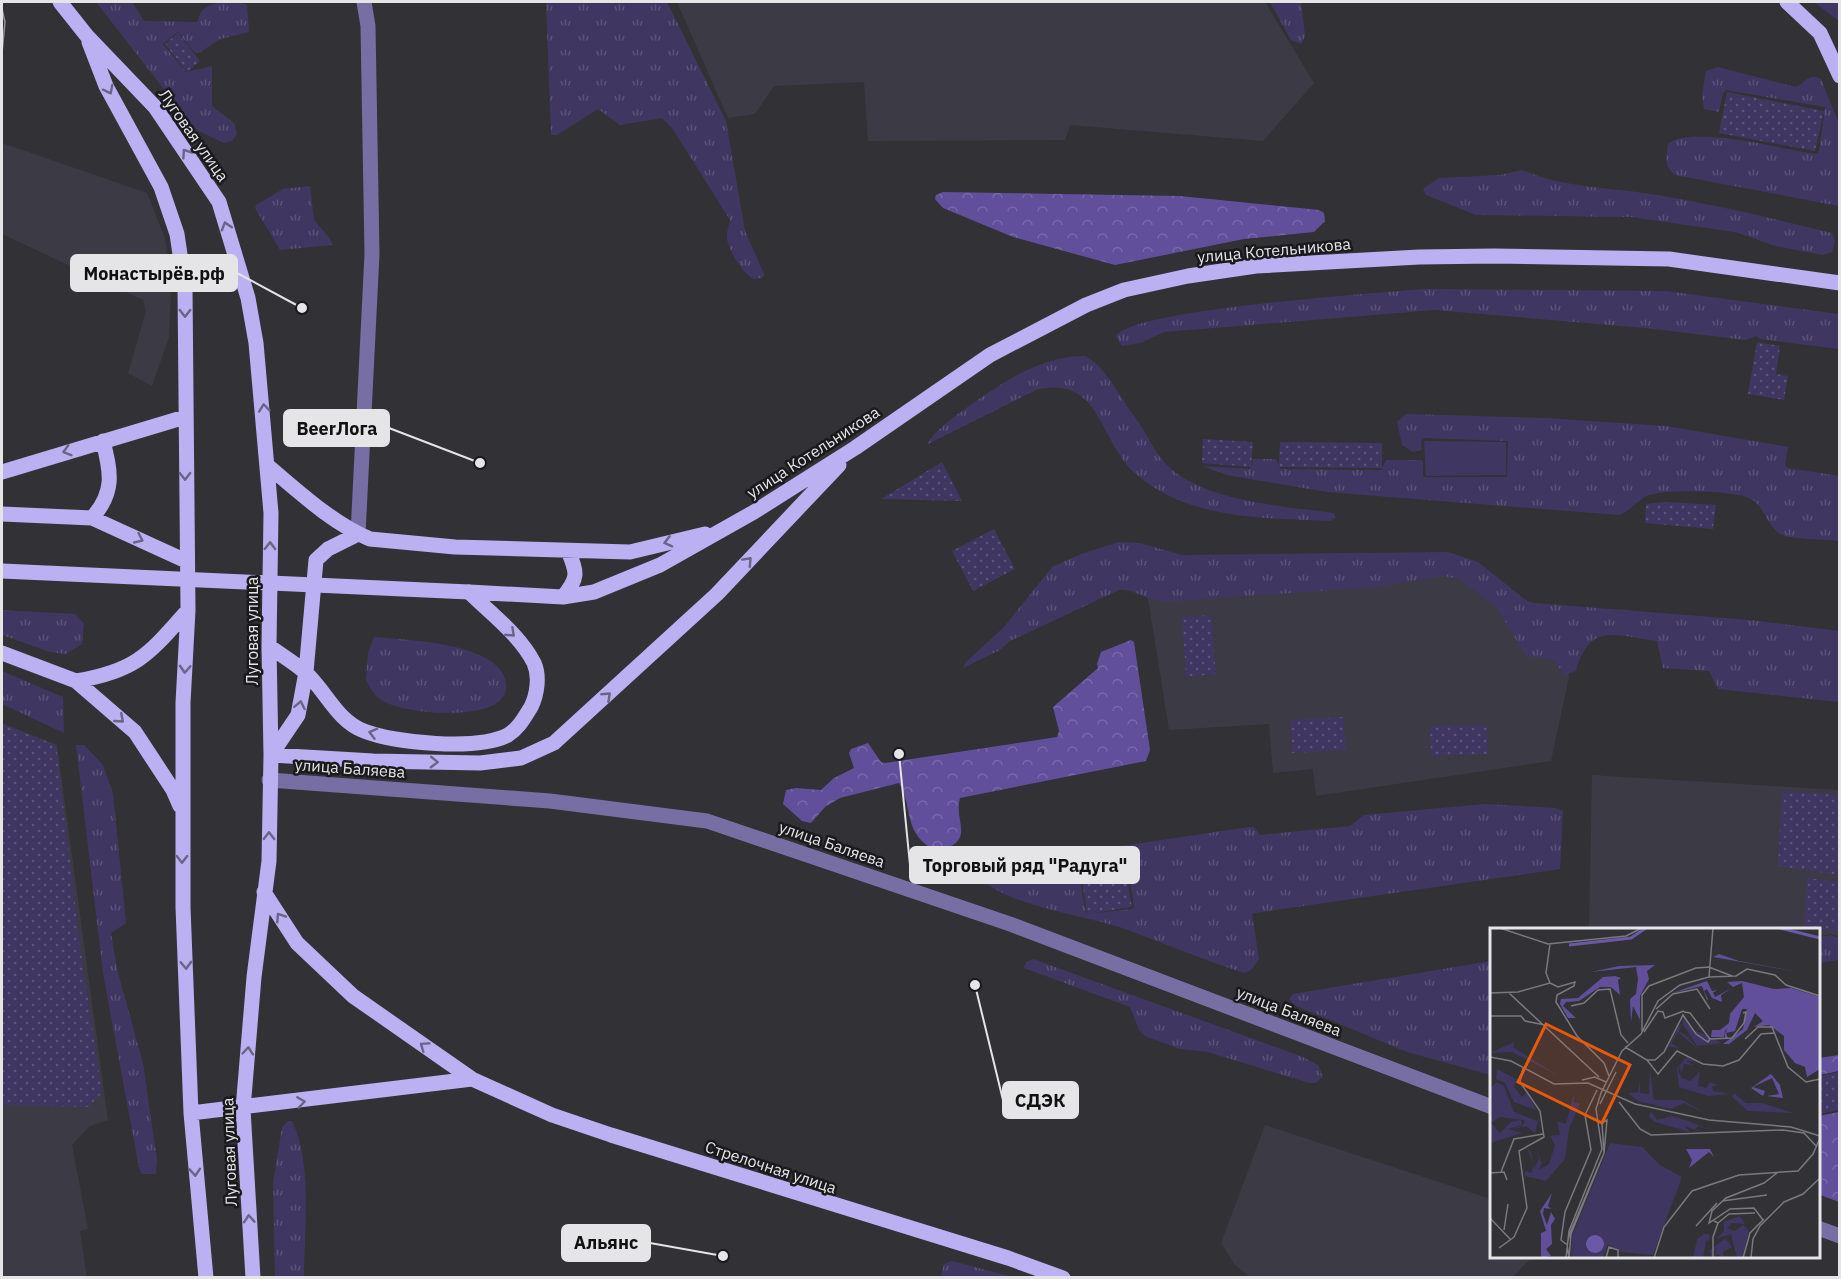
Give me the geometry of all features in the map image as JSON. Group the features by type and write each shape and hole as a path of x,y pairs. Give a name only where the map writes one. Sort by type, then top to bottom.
{"main road":[{"name":"Луговая улица","path":"60,2 87,36 155,107 219,202 248,298 256,343 271,513 268,646 271,755 268,861 243,1109 253,1278"},
{"path":"1787,2 1820,33 1839,76"},
{"name":"Луговая улица","path":"87,36 106,86 161,187 177,234 185,288 188,610 183,703 183,907 191,1113 206,1278"},
{"name":"улица Котельникова","path":"2,571 563,597 594,592 660,565 725,529 855,448 990,355 1086,304 1124,290 1188,276 1267,266 1419,256 1669,259 1839,284"},
{"path":"2,471 185,417"},
{"path":"92,518 106,502 109,486 103,441"},
{"path":"271,755 373,761 480,763 521,758 554,743 717,594 855,448"},
{"path":"268,466 309,501 358,534 370,539 455,547 630,552 725,529"},
{"path":"2,514 92,518 186,561"},
{"path":"271,755 298,715 306,672 316,560 328,549 358,534"},
{"path":"563,597 575,581 576,575 568,551"},
{"path":"268,646 306,672 344,719 361,730 378,735 468,744 490,742 509,734 521,725 535,699 535,665 520,641 469,592"},
{"path":"76,681 113,674 138,662 188,610"},
{"path":"2,653 76,681 135,732 173,790 182,812"},
{"name":"Стрелочная улица","path":"264,892 297,943 352,996 472,1079 552,1115 611,1135 1008,1258 1063,1278"},
{"path":"191,1113 243,1109 472,1079"}],"street":[{"path":"358,534 372,254 369,26 364,2"},
{"name":"улица Баляева","path":"269,780 550,801 707,821 1010,924 1490,1107"},
{"path":"1820,1229 1839,1236"}],"shaded area":[{"path":"677,2 1265,2 1314,83 1263,141 1070,125 1065,140 868,141 864,82 774,86 755,114 728,118"},
{"path":"2,143 147,193 165,238 171,289 169,337 152,386 128,373 146,311 143,300 2,234"},
{"path":"1443,558 1563,650 1569,677 1551,761 1316,796 1313,769 1273,773 1269,724 1169,730 1148,598"},
{"path":"2,723 57,745 108,1120 90,1126 72,1145 88,1229 80,1231 87,1277 2,1277"},
{"path":"1592,775 1839,790 1839,937 1831,934 1820,936 1820,928 1589,928"},
{"path":"1265,1125 1490,1199 1490,1258 1531,1258 1513,1277 1250,1277 1235,1265 1221,1243"}],"green space":[{"path":"96,2 132,2 144,21 197,22 201,12 210,6 230,2 247,5 249,31 246,33 220,39 199,53 195,53 178,32 163,44 186,72 212,66 212,106 234,123 237,134 232,141 224,143 195,129"},
{"path":"546,2 667,2 726,121 745,231 764,274 762,278 754,279 737,262 727,239 730,220 672,128 662,118 620,125 598,109 557,135 551,135"},
{"path":"1270,2 1301,2 1305,36 1301,44 1291,40"},
{"path":"1814,2 1839,2 1839,21"},
{"path":"178,33 200,61 187,72 165,44"},
{"path":"1718,67 1796,87 1810,77 1821,79 1839,124 1839,206 1675,175 1671,172 1667,161 1668,144 1679,139 1716,137 1816,154 1819,151 1825,107 1726,90 1723,93 1719,112 1704,109 1702,95 1706,71"},
{"path":"1727,92 1824,111 1815,151 1719,133"},
{"path":"1522,170 1567,183 1643,193 1738,211 1832,233 1835,241 1832,252 1823,255 1776,246 1735,232 1631,217 1476,215 1426,195 1423,189 1439,178 1500,175"},
{"path":"310,186 314,220 331,240 332,245 280,250 255,208 256,205 283,189"},
{"path":"943,192 1180,196 1319,210 1324,213 1325,221 1314,232 1244,239 1115,265 1013,237 943,208 935,199 936,195"},
{"path":"1423,289 1666,291 1839,314 1839,349 1760,339 1756,336 1746,340 1645,328 1435,310 1164,332 1140,343 1122,346 1116,337 1130,327 1163,318 1207,311"},
{"path":"1757,342 1780,346 1776,374 1788,376 1784,400 1748,394"},
{"path":"1085,356 1100,367 1106,375 1163,461 1184,478 1224,495 1269,505 1334,513 1335,518 1330,521 1254,517 1204,509 1180,501 1158,490 1137,475 1124,461 1087,401 1074,392 1058,388 1036,390 928,444 932,437 954,417 1019,374 1051,361"},
{"path":"1406,414 1545,418 1666,426 1788,447 1785,465 1788,468 1839,476 1839,541 1780,534 1772,527 1756,503 1743,496 1731,494 1700,491 1658,493 1645,497 1619,515 1327,492 1227,475 1203,466 1250,469 1253,459 1276,459 1280,469 1381,470 1386,460 1420,460 1423,461 1425,477 1507,477 1508,441 1424,438 1421,441 1422,450 1413,452 1402,445 1397,422"},
{"path":"1203,439 1253,442 1251,467 1202,463"},
{"path":"1424,441 1506,442 1506,475 1426,476"},
{"path":"1280,442 1382,443 1382,468 1279,467"},
{"path":"942,462 962,501 881,499"},
{"path":"1666,502 1716,505 1713,529 1645,523 1646,504"},
{"path":"994,529 1015,569 973,591 952,551"},
{"path":"1119,542 1139,543 1182,555 1448,552 1478,562 1527,601 1534,603 1750,620 1839,631 1839,702 1718,689 1709,671 1663,668 1657,641 1617,635 1597,638 1582,655 1576,671 1566,675 1551,659 1526,656 1496,606 1459,579 1444,576 1374,587 1163,602 1130,591 1119,590 1010,641 1000,650 963,668 966,662 1004,627 1052,567 1081,554"},
{"path":"2,610 75,614 84,624 82,644 66,654 50,652 2,635"},
{"path":"1211,615 1216,674 1186,677 1182,617"},
{"path":"374,637 428,642 469,651 487,659 500,669 506,682 505,693 498,702 488,707 458,713 424,712 383,701 375,695 366,680 368,653"},
{"path":"1131,640 1134,642 1150,750 1146,761 960,798 960,837 949,847 936,851 925,844 913,828 904,793 899,783 840,798 825,807 811,823 802,821 783,804 786,790 796,788 821,790 834,778 854,768 849,753 851,749 868,743 881,762 885,763 1057,737 1059,731 1053,707 1098,668 1101,652"},
{"path":"2,671 63,697 64,733 2,704"},
{"path":"1343,717 1346,750 1292,753 1290,720"},
{"path":"2,724 56,745 80,945 102,1093 88,1107 2,1105"},
{"path":"1487,725 1488,754 1431,756 1430,726"},
{"path":"76,745 84,745 103,765 113,794 126,923 111,933 117,969 143,1063 157,1160 156,1174 142,1174 139,1168 103,973"},
{"path":"1782,791 1839,795 1839,875 1778,866"},
{"path":"1485,804 1556,808 1563,811 1560,869 1255,913 1252,914 1259,959 1251,970 1244,973 1128,930 1017,899 985,883 986,872 992,867 1096,850 1100,853 1102,870 1079,876 1086,914 1132,909 1134,907 1128,869 1126,866 1108,868 1105,853 1108,848 1249,827 1254,827 1260,835 1350,826 1364,815"},
{"path":"1125,868 1132,907 1087,914 1081,875"},
{"path":"1807,878 1839,882 1839,931 1804,928"},
{"path":"1831,935 1839,938 1839,960 1820,963 1820,937"},
{"path":"1033,959 1303,1057 1318,1065 1323,1077 1315,1083 1309,1083 1208,1052 1180,1049 1145,1036 1139,1030 1130,1007 1024,968 1026,962"},
{"path":"1490,961 1490,1075 1407,1052 1294,1005 1289,999 1293,994"},
{"path":"1839,1055 1839,1071 1820,1075 1820,1058"},
{"path":"1839,1072 1839,1110 1820,1114 1820,1076"},
{"path":"1840,1112 1839,1202 1820,1195 1820,1116"},
{"path":"288,1121 292,1121 303,1157 306,1198 304,1277 275,1277 273,1183 282,1127"},
{"path":"952,1261 1013,1277 941,1276 944,1264"}],"tram line":[{"path":"2,9 5,22 2,53"}],"place":[{"name":"Монастырёв.рф","path":"302,308"},
{"name":"BeerЛога","path":"480,463"},
{"name":"Торговый ряд \"Радуга\"","path":"899,754"},
{"name":"СДЭК","path":"975,985"},
{"name":"Альянс","path":"723,1256"}]}
